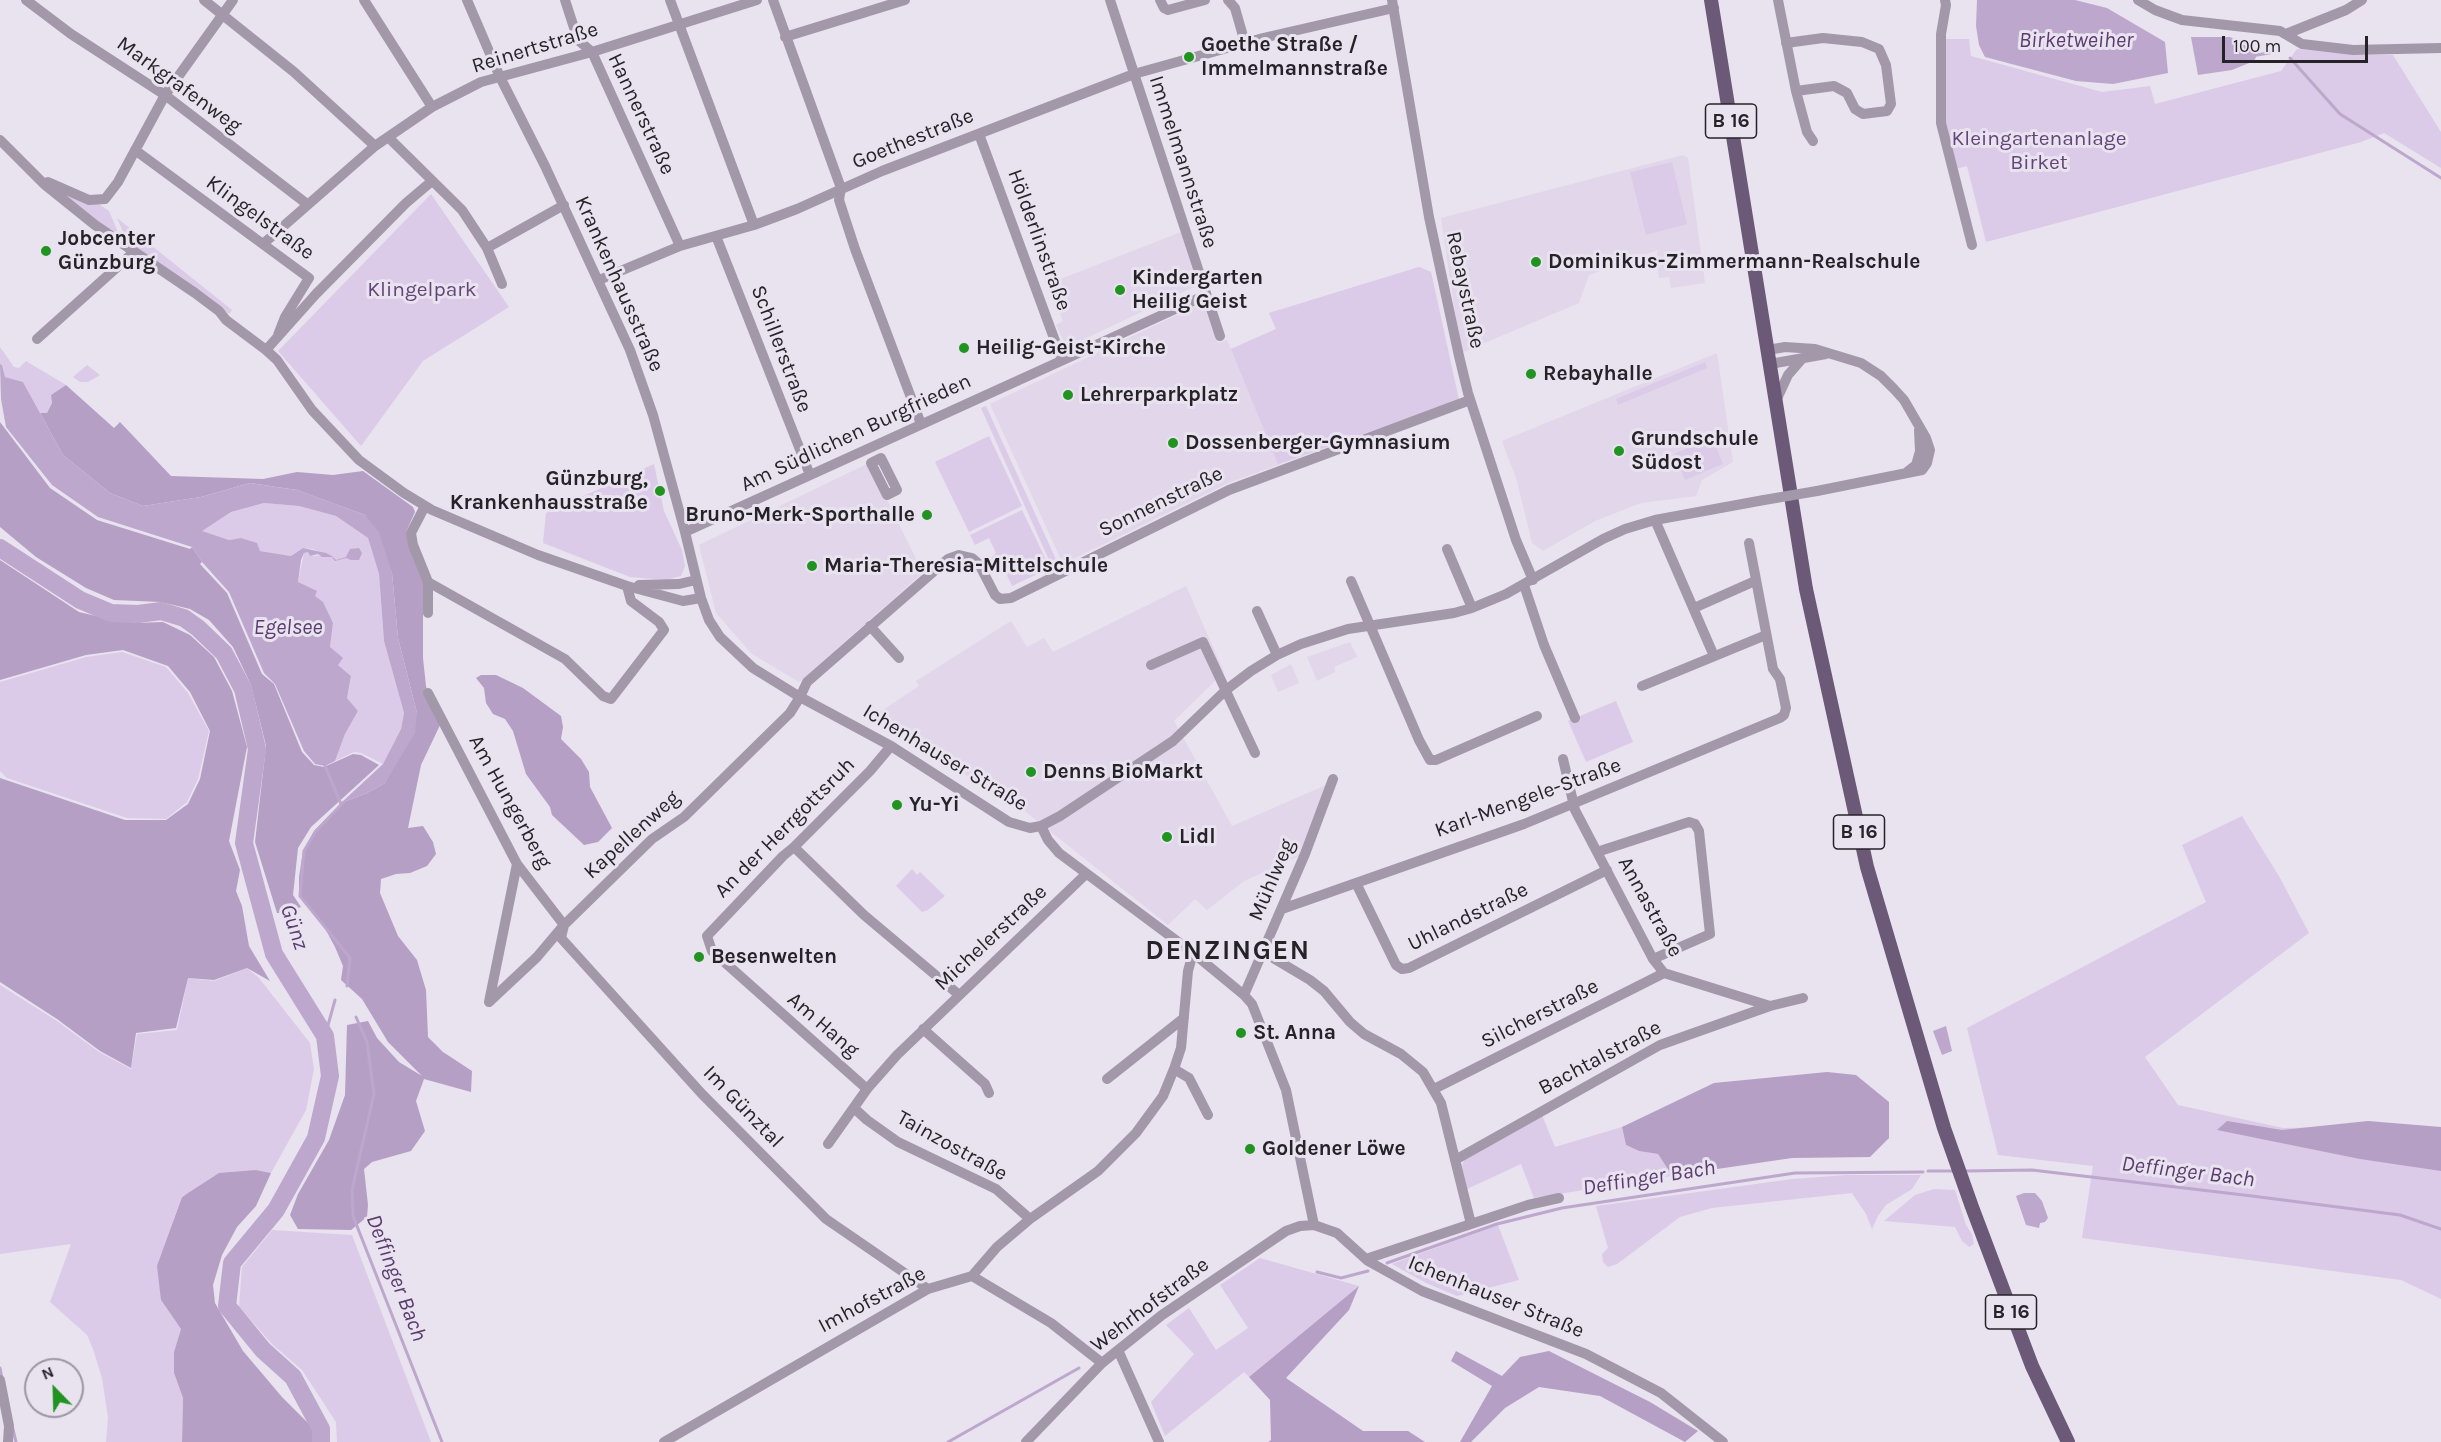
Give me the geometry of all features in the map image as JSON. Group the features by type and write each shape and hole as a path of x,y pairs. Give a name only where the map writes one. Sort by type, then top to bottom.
{"main road":[{"name":"B 16","path":"1711,0 1806,589 1867,867 1944,1128 2031,1366 2068,1442"},
{"name":"B 16","path":"2053,1415 2062,1442"}],"street":[{"name":"Markgrafenweg","path":"26,0 71,34 165,95 307,204"},
{"path":"204,0 294,72 375,146"},
{"path":"44,184 48,182 89,200 105,199 118,182 165,95 233,0"},
{"path":"364,0 432,107"},
{"name":"Krankenhausstraße","path":"467,0 500,77 564,205 630,350 654,415 686,532 700,598"},
{"name":"Hannerstraße","path":"565,0 578,40 592,52 680,246"},
{"path":"670,0 754,225"},
{"name":"Reinertstraße","path":"263,244 388,136 432,107 481,82 592,52 757,0"},
{"path":"773,0 841,188 839,200 921,424"},
{"path":"785,37 905,0"},
{"name":"Immelmannstraße","path":"1110,0 1220,336"},
{"path":"1160,0 1164,8 1168,10 1205,0"},
{"path":"1778,0 1796,91 1807,132 1813,141"},
{"path":"1945,0 1947,5 1941,34 1941,123 1972,245"},
{"path":"2138,0 2155,10 2182,20 2280,31 2302,44 2353,50 2441,48"},
{"path":"2286,34 2346,10 2362,0"},
{"path":"1231,1 1245,43"},
{"name":"Goethestraße","path":"599,280 680,246 754,225 797,209 841,188 1134,74 1393,4"},
{"name":"Rebaystraße","path":"1393,4 1429,217 1470,400 1529,582 1544,645 1575,718"},
{"path":"1786,43 1823,38 1862,42 1879,49 1886,65 1891,105 1887,111 1863,114 1855,109 1847,93 1834,86 1796,91"},
{"name":"Hölderlinstraße","path":"978,134 1062,360"},
{"path":"388,136 462,210 487,248 502,284"},
{"path":"0,140 44,184 94,225 195,292 219,310 226,320 266,350 277,360 312,410 359,460 425,506 518,548 627,586 683,601 700,598"},
{"name":"Klingelstraße","path":"135,150 309,278 285,317 278,335"},
{"path":"266,350 406,203 432,181"},
{"path":"487,248 564,205"},
{"name":"Schillerstraße","path":"716,236 810,475"},
{"path":"37,339 134,252"},
{"name":"Am Südlichen Burgfrieden","path":"686,532 1206,295"},
{"path":"1041,826 1092,796 1173,741 1226,690 1277,655 1327,635 1369,625 1454,613 1490,602 1603,539 1625,529 1655,520 1922,470 1927,463 1929,450 1919,426 1904,400 1881,376 1861,363 1842,356 1785,347 1768,350"},
{"path":"1770,364 1829,354"},
{"path":"1776,401 1788,375 1802,360"},
{"name":"Sonnenstraße","path":"800,697 807,682 948,559 959,555 972,558 979,564 995,595 1000,598 1011,598 1229,490 1470,400"},
{"path":"1905,474 1916,465 1920,451 1919,426"},
{"path":"425,506 411,533 413,545 428,582 428,613"},
{"path":"1655,520 1714,656"},
{"path":"1642,686 1766,635 1749,543"},
{"path":"1447,549 1472,608"},
{"path":"627,586 679,584 696,580"},
{"path":"1351,581 1430,760 1436,760 1537,716"},
{"path":"1694,609 1755,581"},
{"path":"428,582 565,659 603,696 611,699 664,630 659,621 631,601 627,586"},
{"name":"Ichenhauser Straße","path":"700,598 709,620 720,637 753,668 800,697 891,746 1009,822 1022,827 1041,826 1048,840 1059,853 1085,875 1193,953 1244,994 1258,1015 1286,1090 1314,1225 1337,1233 1367,1260 1422,1292 1586,1354 1661,1393 1723,1442"},
{"path":"1257,611 1277,655"},
{"path":"870,626 899,658"},
{"name":"Karl-Mengele-Straße","path":"1281,909 1462,844 1474,843 1743,735 1784,715 1786,708 1780,681 1773,669 1766,635"},
{"path":"1151,665 1203,642 1255,753"},
{"name":"Am Hungerberg","path":"428,693 517,864 564,924"},
{"name":"Kapellenweg","path":"517,864 489,1002 537,957 564,924 652,839 684,817 790,713 800,697"},
{"name":"An der Herrgottsruh","path":"707,936 783,856 870,771 891,746"},
{"name":"Annastraße","path":"1563,759 1574,804 1653,959 1664,973 1770,1006"},
{"name":"Mühlweg","path":"1244,994 1305,854 1333,779"},
{"path":"1598,852 1689,822 1695,824 1699,831 1710,934 1653,959"},
{"path":"794,847 864,915 958,994"},
{"name":"Uhlandstraße","path":"1356,883 1396,965 1402,969 1420,963 1607,870"},
{"name":"Michelerstraße","path":"828,1144 867,1089 923,1029 1085,875"},
{"name":"Im Günztal","path":"564,924 561,938 702,1094 826,1219 928,1289"},
{"name":"Am Hang","path":"707,936 712,951 867,1089"},
{"path":"1263,952 1324,991 1350,1022 1364,1034 1413,1062 1434,1089 1445,1118 1471,1224"},
{"path":"1102,1363 1051,1323 972,1276 997,1248 1030,1219 1098,1171 1136,1133 1163,1096 1180,1048 1188,971 1193,953"},
{"name":"Silcherstraße","path":"1434,1089 1664,973"},
{"path":"1770,1006 1803,998"},
{"name":"Bachtalstraße","path":"1455,1160 1660,1045 1770,1006"},
{"path":"1107,1079 1184,1018"},
{"path":"923,1029 985,1084 989,1094"},
{"path":"1174,1069 1190,1078 1208,1115"},
{"name":"Tainzostraße","path":"854,1108 898,1142 996,1189 1030,1219"},
{"path":"1367,1260 1528,1205 1559,1198"},
{"name":"Wehrhofstraße","path":"1026,1442 1102,1363 1179,1303 1280,1235 1300,1226 1314,1225"},
{"name":"Imhofstraße","path":"664,1442 928,1289 972,1276"},
{"path":"1118,1350 1159,1442"},
{"path":"0,1380 9,1426 8,1442"}],"shaded area":[{"name":"Dominikus-Zimmermann-Realschule","path":"1683,155 1688,158 1705,283 1671,288 1669,277 1659,278 1656,257 1658,250 1589,275 1579,303 1461,353 1441,218"},
{"name":"Kindergarten Heilig Geist","path":"1181,232 1195,278 1194,287 1072,345 1065,344 1056,325 1063,321 1048,284"},
{"name":"Dossenberger-Gymnasium","path":"1419,267 1431,272 1459,400 1228,483 1063,564 990,404 1204,302 1218,343 1227,340 1231,349 1276,329 1269,313"},
{"name":"Grundschule Südost","path":"1717,353 1733,462 1702,480 1696,496 1641,503 1595,521 1543,551 1532,543 1517,481 1502,441"},
{"path":"66,385 114,428 120,422 171,476 263,479 297,472 333,475 363,471 413,507 415,512 406,532 423,578 423,658 426,686 429,698 442,721 421,765 408,828 423,826 433,842 436,854 427,866 410,873 396,874 381,879 380,893 398,936 417,960 426,990 428,1037 443,1052 472,1071 471,1092 424,1079 416,1101 425,1131 411,1151 372,1162 364,1169 367,1217 351,1230 298,1229 290,1215 298,1194 329,1140 345,1095 347,1025 368,1021 377,1038 399,1062 422,1076 388,1042 362,999 341,980 343,966 335,947 321,921 299,896 299,877 303,851 314,831 341,803 385,783 417,713 398,638 392,573 365,515 297,490 250,483 201,497 143,506 110,493 63,455 40,413 47,413 52,403 51,395"},
{"path":"0,422 50,488 97,520 190,549 192,547 202,562 200,564 227,593 262,674 274,684 302,752 314,765 324,767 353,754 361,755 379,765 311,827 298,848 293,895 301,907 286,913 277,913 255,842 266,746 251,685 233,647 209,620 190,609 161,602 114,600 86,588 36,557 0,527"},
{"name":"Maria-Theresia-Mittelschule","path":"869,463 923,573 799,682 752,654 716,613 699,545"},
{"path":"0,560 79,612 137,623 163,622 190,635 214,657 232,691 247,747 229,841 240,870 236,891 242,906 249,946 270,981 247,968 214,980 188,978 176,1028 136,1033 131,1068 100,1051 57,1019 0,982 0,778 125,820 166,820 188,804 200,779 210,731 190,692 168,666 123,650 86,655 0,680"},
{"path":"1186,586 1224,672 1174,721 1232,826 1326,785 1300,856 1244,881 1207,910 1195,899 1168,925 1021,808 871,718 919,686 916,681 1011,621 1027,647 1044,638 1053,652"},
{"path":"1350,642 1357,657 1334,667 1335,672 1317,681 1307,657"},
{"path":"1291,664 1299,683 1278,692 1271,675"},
{"path":"481,675 496,675 523,688 561,716 563,727 561,739 581,759 589,772 590,787 612,828 598,842 584,845 552,815 550,807 526,774 513,731 505,719 493,714 486,703 484,688 476,678"},
{"path":"1827,1072 1856,1075 1889,1102 1889,1138 1870,1157 1792,1158 1671,1174 1658,1154 1639,1151 1626,1145 1622,1127 1714,1083"},
{"path":"2227,1121 2282,1130 2368,1121 2441,1127 2441,1171 2360,1159 2217,1130"},
{"path":"256,1170 271,1173 256,1206 237,1227 222,1255 213,1285 215,1303 243,1351 282,1397 312,1427 313,1442 182,1442 183,1398 174,1373 174,1352 181,1329 161,1300 157,1266 182,1197 219,1173"},
{"path":"1359,1286 1349,1310 1286,1378 1363,1431 1408,1431 1425,1442 1268,1442 1271,1440 1270,1400 1249,1377"},
{"path":"1456,1351 1502,1376 1520,1357 1549,1351 1650,1402 1698,1431 1685,1442 1600,1396 1539,1387 1505,1408 1471,1442 1460,1442 1492,1386 1451,1361"}],"green space":[{"name":"Kleingartenanlage Birket","path":"1946,39 1969,39 1971,56 2102,92 2150,86 2155,104 2281,71 2297,49 2356,55 2393,55 2441,132 2441,168 2384,133 2361,142 1986,242 1967,166 1955,169 1944,124"},
{"path":"1672,162 1687,224 1646,235 1630,172"},
{"path":"58,192 99,204 109,211 121,239"},
{"name":"Klingelpark","path":"431,194 509,307 423,361 361,446 278,351"},
{"path":"117,218 232,310 229,314 211,299 128,243"},
{"path":"1419,267 1431,272 1459,400 1278,464 1231,349 1276,329 1269,313"},
{"path":"0,347 14,367 19,368 26,361 66,385 51,395 52,403 47,413 40,413 23,382 5,377 0,364"},
{"path":"1705,362 1707,368 1618,405 1616,399"},
{"path":"87,365 100,375 88,382 80,382 73,377"},
{"path":"986,406 1059,566 1053,569 981,408"},
{"path":"989,436 1022,506 969,532 935,462"},
{"path":"1712,437 1723,464 1685,480 1674,454"},
{"path":"654,464 664,511 682,550 685,566 681,576 666,580 630,577 543,543 546,513"},
{"path":"264,503 299,506 336,516 368,538 379,574 384,641 404,713 401,729 383,764 354,752 335,761 345,734 358,711 347,698 351,676 338,665 330,647 333,623 315,596 298,582 304,553 308,552 310,556 328,555 303,548 291,556 260,551 256,543 241,538 229,540 201,531 231,512"},
{"path":"1022,510 1050,568 1012,586 1002,565 994,565 991,558 996,553 989,538 975,545 970,535"},
{"path":"122,652 166,667 188,693 209,731 198,779 187,802 166,819 127,818 7,778 0,771 0,682 86,657"},
{"path":"1616,701 1633,742 1586,762 1568,721"},
{"path":"2242,816 2280,878 2309,933 2145,1057 2178,1105 2283,1128 2403,1126 2441,1131 2441,1299 2401,1280 2082,1238 2093,1166 1998,1155 1967,1028 2206,902 2182,845"},
{"path":"912,869 917,875 920,872 945,896 922,912 896,886"},
{"path":"247,968 259,978 310,1043 314,1069 306,1110 271,1173 255,1170 182,1196 172,1224 161,1300 181,1329 174,1352 174,1373 183,1398 182,1442 106,1442 108,1418 102,1378 93,1349 87,1335 50,1302 71,1244 0,1254 0,985 57,1021 99,1052 131,1069 137,1034 177,1030 188,978 214,981"},
{"path":"1542,1115 1555,1147 1622,1127 1626,1145 1639,1151 1658,1154 1671,1174 1683,1174 1534,1198 1521,1164 1467,1189 1462,1166 1464,1160"},
{"path":"1847,1175 1921,1175 1912,1189 1886,1205 1872,1229 1866,1214 1852,1193 1712,1208 1680,1217 1617,1264 1608,1267 1603,1262 1602,1254 1608,1248 1596,1206 1792,1179"},
{"path":"1934,1189 1955,1190 1974,1244 1969,1247 1962,1241 1955,1227 1884,1221 1915,1195"},
{"path":"1498,1225 1519,1280 1457,1296 1426,1283 1392,1264"},
{"path":"272,1230 352,1235 431,1442 337,1442 336,1422 302,1370 272,1344 239,1307 242,1267"},
{"path":"1260,1258 1359,1286 1249,1377 1244,1372 1165,1436 1151,1402 1194,1354 1166,1325 1189,1308 1216,1350 1248,1328 1220,1285"}],"water":[{"name":"Birketweiher","path":"1977,0 2075,0 2107,8 2165,42 2168,73 2113,84 2076,81 1985,57 1979,45 1976,26"},
{"path":"2191,37 2230,37 2255,51 2257,55 2254,61 2232,70 2198,75"},
{"name":"Egelsee","path":"0,364 5,377 23,382 63,455 110,493 143,506 201,497 250,483 297,490 365,515 379,532 392,573 398,638 417,713 415,733 385,783 341,803 383,764 401,729 404,713 384,641 379,574 368,538 336,516 299,506 264,503 231,512 202,531 229,540 241,538 257,543 260,551 291,556 303,548 326,553 332,556 336,560 346,557 350,549 359,548 362,553 359,560 346,558 335,561 332,557 322,557 318,554 310,556 308,552 304,553 301,560 298,582 317,591 315,596 323,602 333,623 330,647 343,658 338,665 351,676 347,698 358,711 345,734 335,761 325,766 315,764 304,751 275,684 264,673 229,592 202,562 192,547 98,517 52,485 6,427 1,399"},
{"path":"1946,1026 1952,1051 1942,1055 1933,1031"},
{"path":"2035,1193 2042,1201 2048,1218 2045,1222 2040,1223 2039,1228 2026,1225 2016,1196"}],"waterway":[{"path":"2257,55 2269,53"},
{"path":"2290,58 2340,114 2441,178"},
{"name":"Günz","path":"0,548 80,600 111,613 138,614 161,611 184,618 224,653 243,689 257,749 244,843 274,954 325,1036 330,1076 316,1138 276,1210 232,1263 227,1306 263,1350 293,1377 321,1429 321,1442"},
{"path":"325,766 341,804"},
{"path":"344,802 316,831 304,851 300,896 350,958 347,986"},
{"path":"325,1036 335,1000"},
{"name":"Deffinger Bach","path":"356,1017 367,1042 374,1094 352,1190 353,1216 442,1442"},
{"name":"Deffinger Bach","path":"1965,1171 2032,1170 2252,1196 2400,1215 2441,1229"},
{"name":"Deffinger Bach","path":"1928,1171 1955,1171"},
{"name":"Deffinger Bach","path":"1387,1263 1497,1224 1562,1208 1795,1173 1923,1172"},
{"name":"Deffinger Bach","path":"1317,1272 1341,1278 1368,1271"},
{"path":"0,1368 2,1379"},
{"name":"Deffinger Bach","path":"948,1442 1079,1368"},
{"path":"13,1429 16,1442"}],"place":[{"name":"Goethe Straße / Immelmannstraße","path":"1189,57"},
{"name":"Jobcenter Günzburg","path":"46,251"},
{"name":"Dominikus-Zimmermann-Realschule","path":"1536,262"},
{"name":"Kindergarten Heilig Geist","path":"1120,290"},
{"name":"Heilig-Geist-Kirche","path":"964,348"},
{"name":"Rebayhalle","path":"1531,374"},
{"name":"Lehrerparkplatz","path":"1068,395"},
{"name":"Dossenberger-Gymnasium","path":"1173,443"},
{"name":"Grundschule Südost","path":"1619,451"},
{"name":"Günzburg, Krankenhausstraße","path":"660,491"},
{"name":"Bruno-Merk-Sporthalle","path":"927,515"},
{"name":"Maria-Theresia-Mittelschule","path":"812,566"},
{"name":"Denns BioMarkt","path":"1031,772"},
{"name":"Yu-Yi","path":"897,805"},
{"name":"Lidl","path":"1167,837"},
{"name":"Besenwelten","path":"699,957"},
{"name":"St. Anna","path":"1241,1033"},
{"name":"Goldener Löwe","path":"1250,1149"}],"district":[{"name":"DENZINGEN","path":"1228,951"}]}
